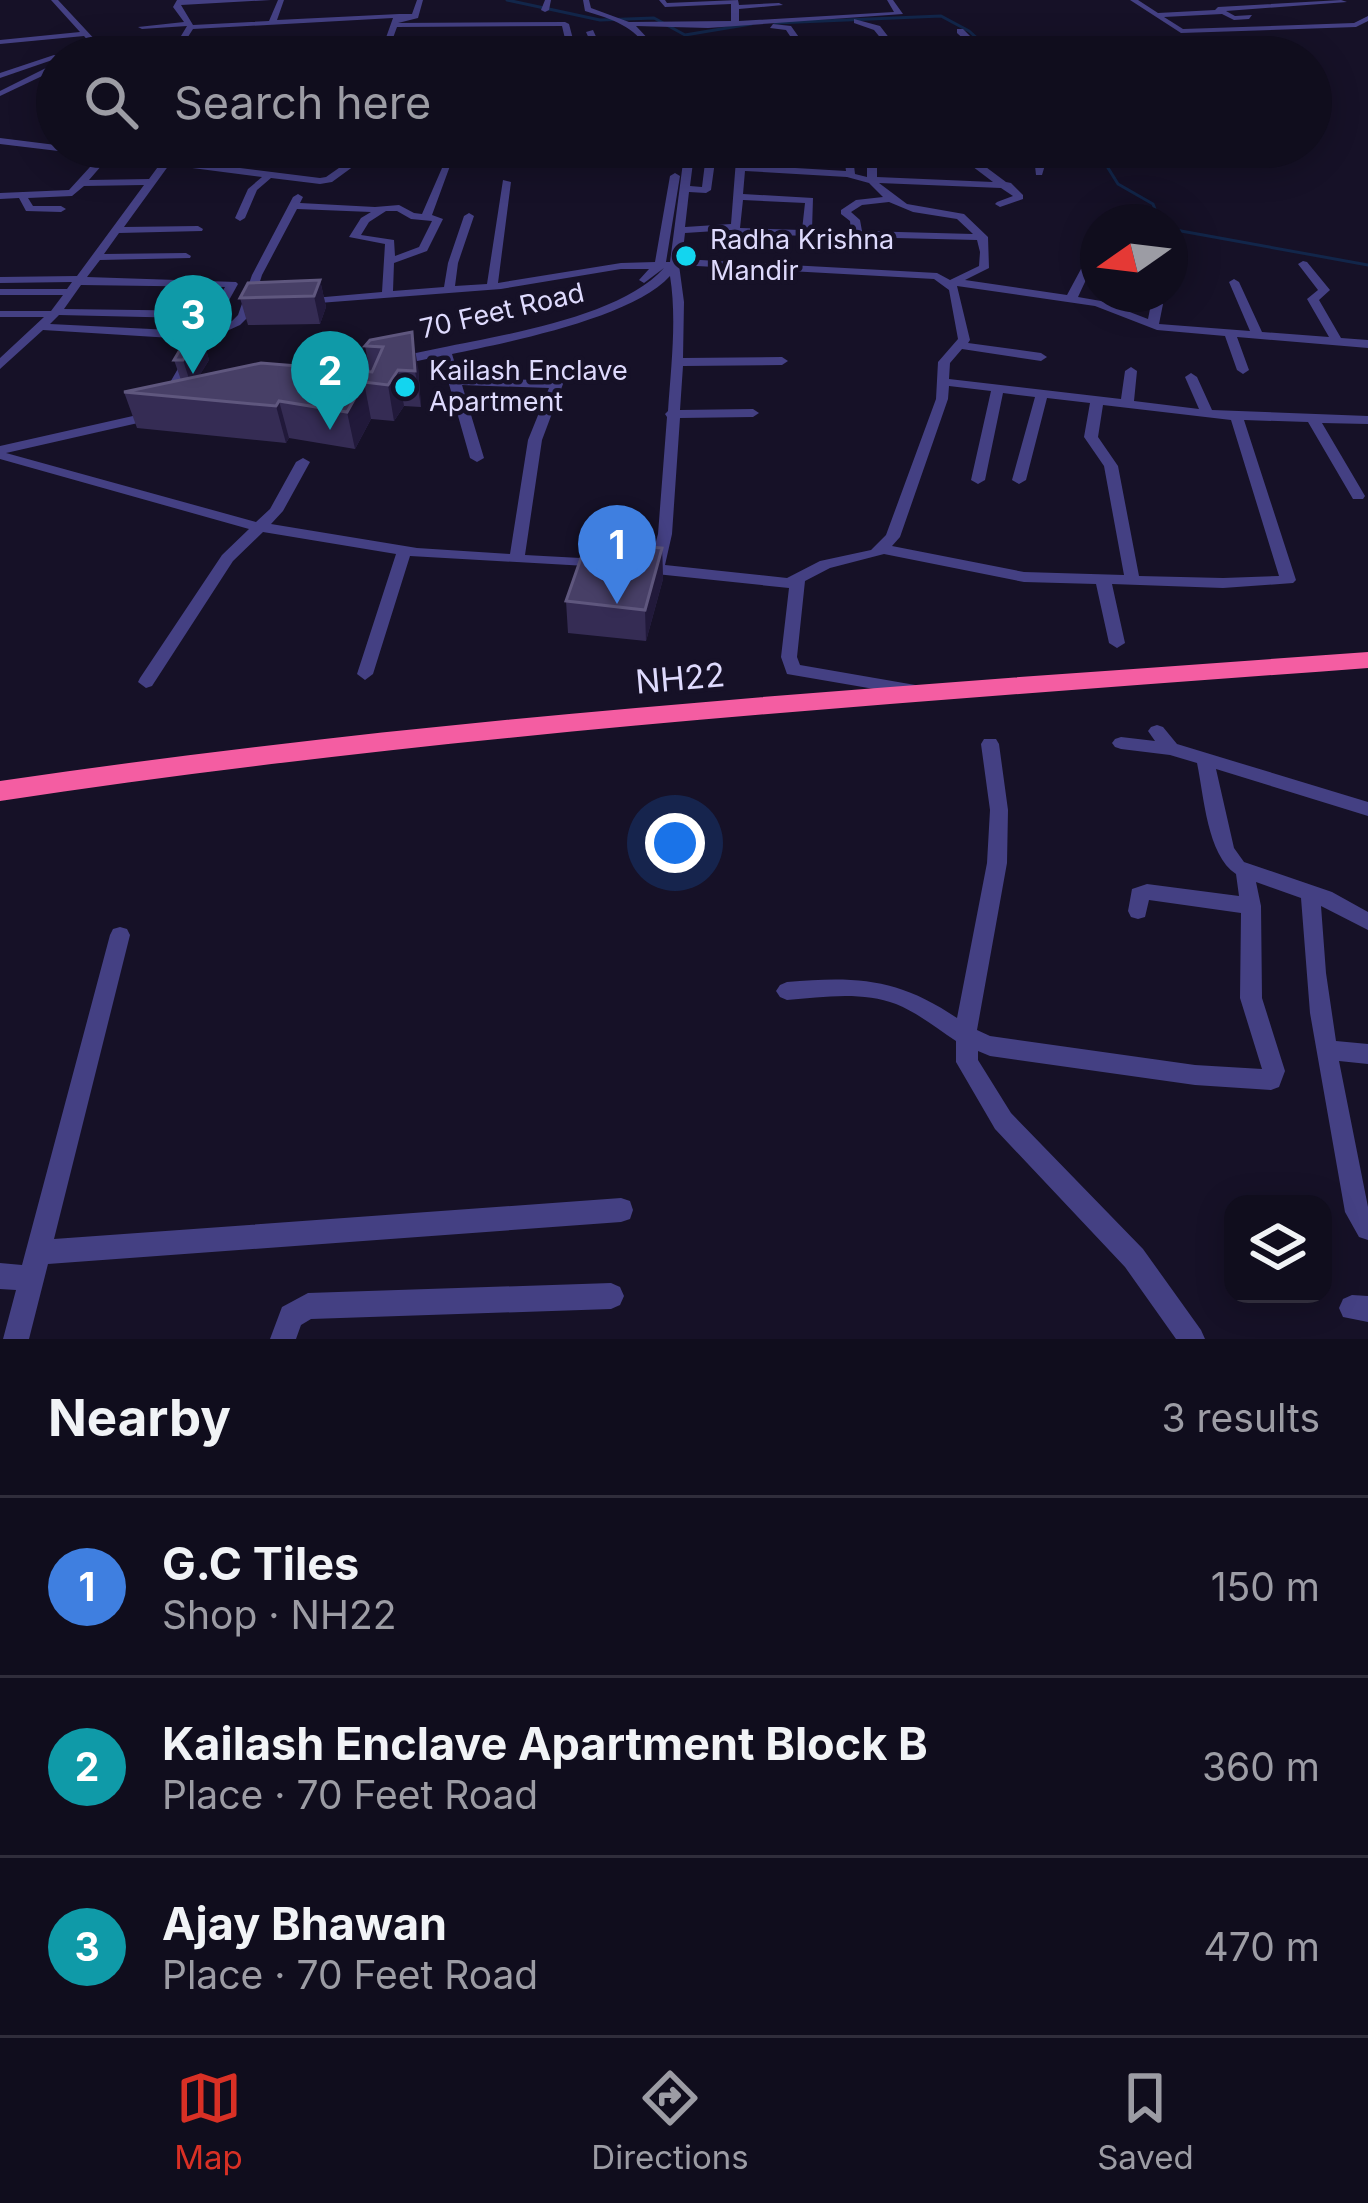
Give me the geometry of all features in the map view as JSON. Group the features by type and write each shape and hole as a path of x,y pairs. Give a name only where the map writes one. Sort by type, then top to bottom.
{"highway":[{"name":"NH22","path":"0,791 208,760 660,712 1368,660"}],"street":[{"path":"54,0 84,36"},
{"path":"184,36 189,25 179,1 268,0"},
{"path":"275,23 281,0"},
{"path":"415,16 421,0"},
{"path":"586,0 589,9 621,20 666,22 683,29 899,14 890,0"},
{"path":"662,0 663,5 779,4"},
{"path":"1132,0 1182,31 1366,22"},
{"path":"1204,0 1250,17"},
{"path":"1156,15 1341,1 1366,22"},
{"path":"735,23 736,3"},
{"path":"322,5 334,20"},
{"path":"374,17 381,6"},
{"path":"334,20 346,7"},
{"path":"149,12 141,30 374,17 565,24 568,36"},
{"path":"397,21 415,16 563,16"},
{"path":"621,20 638,36"},
{"path":"391,36 397,21"},
{"path":"449,36 458,22"},
{"path":"482,36 486,22"},
{"path":"752,27 865,22 883,36"},
{"path":"784,26 792,36"},
{"path":"960,31 965,36"},
{"path":"483,33 567,32"},
{"path":"590,32 592,36"},
{"path":"62,36 82,34"},
{"path":"0,42 36,38"},
{"path":"0,76 36,66"},
{"path":"0,94 36,73"},
{"path":"0,141 36,145"},
{"path":"0,196 72,193 95,168"},
{"path":"0,364 55,313 162,168"},
{"path":"214,168 329,180 345,168"},
{"path":"426,217 447,168"},
{"path":"656,569 665,534 677,362 678,279 671,266 678,168"},
{"path":"671,266 682,230 688,168"},
{"path":"684,189 706,190 709,168"},
{"path":"735,265 742,168"},
{"path":"849,168 849,178"},
{"path":"872,168 872,181 891,199 920,214 960,216 983,237 984,268 952,282"},
{"path":"984,168 1020,199 1000,204"},
{"path":"1039,172 1040,168"},
{"path":"742,172 1008,185"},
{"path":"742,172 809,180 849,178"},
{"path":"240,218 254,189 269,175"},
{"path":"203,337 236,323 254,303 257,274 308,180"},
{"path":"807,232 815,194 809,180"},
{"path":"83,184 153,182"},
{"path":"492,286 506,182"},
{"path":"22,195 30,209 61,209"},
{"path":"741,197 811,201"},
{"path":"857,234 855,220 845,212 859,202 891,199"},
{"path":"294,206 404,209 411,216 438,218 427,246 392,260"},
{"path":"379,208 380,215 365,220 354,237 387,239 392,260 387,296"},
{"path":"448,290 448,269 458,257 469,217"},
{"path":"120,230 198,229"},
{"path":"682,230 983,237"},
{"path":"100,256 186,256"},
{"path":"1304,264 1324,290 1313,299 1337,341"},
{"path":"293,301 387,296 671,266 735,265 911,273 1103,304 1152,325 1368,344"},
{"name":"70 Feet Road","path":"400,356 446,350 569,320 631,298 671,266"},
{"path":"0,280 232,284 160,410"},
{"path":"1071,298 1080,281"},
{"path":"884,549 903,511 945,382 946,358 964,340 952,282"},
{"path":"1234,282 1258,335"},
{"path":"0,292 78,284"},
{"path":"1152,325 1155,312"},
{"path":"43,327 172,334 187,328 197,313"},
{"path":"0,314 214,315"},
{"name":"70 Feet Road","path":"313,376 569,320"},
{"path":"1229,332 1243,370"},
{"path":"960,346 1041,357"},
{"path":"446,350 477,458"},
{"path":"677,362 782,361"},
{"path":"1127,404 1131,371"},
{"path":"1191,376 1207,413"},
{"path":"455,381 557,384 535,440 517,559"},
{"path":"945,382 1236,416 1368,420"},
{"path":"978,480 998,388"},
{"path":"1018,480 1042,394"},
{"path":"1097,400 1091,437 1111,466 1132,580"},
{"path":"0,449 182,405"},
{"path":"671,414 753,413"},
{"path":"0,449 262,527 404,551 778,583 797,581 825,564 884,549 1024,577 1288,580 1236,416"},
{"path":"1313,419 1358,496"},
{"path":"146,682 227,558 276,511 303,462"},
{"path":"365,674 404,551"},
{"path":"1102,580 1117,643"},
{"path":"797,581 789,657 793,670 940,694"},
{"path":"1157,731 1171,748"},
{"path":"1121,743 1171,748 1368,808"},
{"path":"990,744 999,810 997,863 963,1048 974,1077 1003,1121 1134,1258 1192,1339"},
{"path":"1205,760 1225,850 1245,872 1311,892 1368,922"},
{"path":"787,991 877,988 916,1004 964,1037 1005,1048 1195,1075 1271,1080 1274,1071 1251,998 1251,906 1245,872"},
{"path":"1138,911 1138,895 1147,892 1251,906"},
{"path":"1311,892 1312,939 1327,1050 1357,1212 1368,1228"},
{"path":"16,1339 121,935"},
{"path":"1327,1050 1368,1054"},
{"path":"39,1252 621,1210"},
{"path":"0,1276 33,1279"},
{"path":"283,1339 291,1316 308,1306 611,1296"}],"building":[{"path":"320,280 314,296 240,298 248,283"},
{"path":"191,331 201,332 183,360 174,360"},
{"path":"412,332 415,371 398,370 388,385 364,382 347,412 279,401 276,406 124,392 261,363 372,372 383,347 365,346 370,340"},
{"path":"587,541 662,548 645,610 566,601"}],"waterway":[{"path":"507,0 600,20 654,18 685,35 751,24"},
{"path":"775,23 941,16 975,36"},
{"path":"1108,168 1118,184 1153,204"},
{"path":"1188,232 1368,265"}],"place":[{"name":"Radha Krishna Mandir","path":"686,256"},
{"name":"Ajay Bhawan","path":"193,374"},
{"name":"Kailash Enclave Apartment","path":"405,387"},
{"name":"Kailash Enclave Apartment Block B","path":"330,430"},
{"name":"G.C Tiles","path":"617,604"}]}
